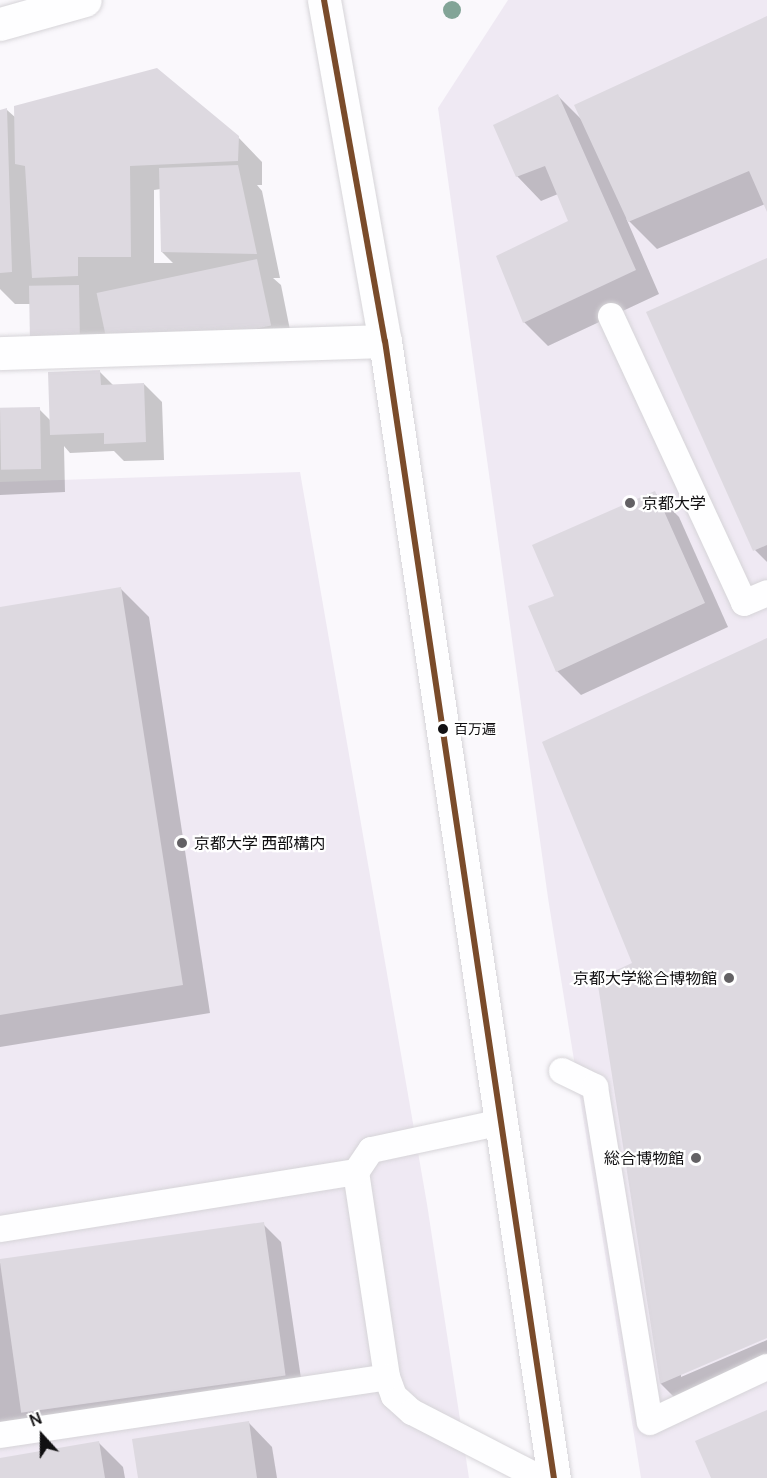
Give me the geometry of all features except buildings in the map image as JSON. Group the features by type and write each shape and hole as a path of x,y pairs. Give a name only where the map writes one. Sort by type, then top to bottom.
{"main road":[{"path":"0,24 85,0"},
{"path":"324,0 385,341 554,1478"},
{"path":"0,353 385,341"}],"lane":[{"path":"611,316 744,603 767,593"},
{"path":"562,1071 595,1088 650,1422 767,1367"},
{"path":"502,1122 371,1150 356,1172 387,1377 394,1396 412,1412 540,1478"},
{"path":"0,1229 356,1172"},
{"path":"0,1435 387,1377"}],"shaded area":[{"name":"京都大学","path":"508,0 767,0 767,1478 641,1478 548,898 438,108"},
{"name":"京都大学 西部構内","path":"300,472 427,1204 469,1478 0,1478 0,482"}],"transit line":[{"path":"324,0 385,341 554,1478"}],"place":[{"name":"京都大学","path":"630,503"},
{"name":"百万遍","path":"443,729"},
{"name":"京都大学 西部構内","path":"182,843"},
{"name":"京都大学総合博物館","path":"729,978"},
{"name":"総合博物館","path":"696,1158"}]}
